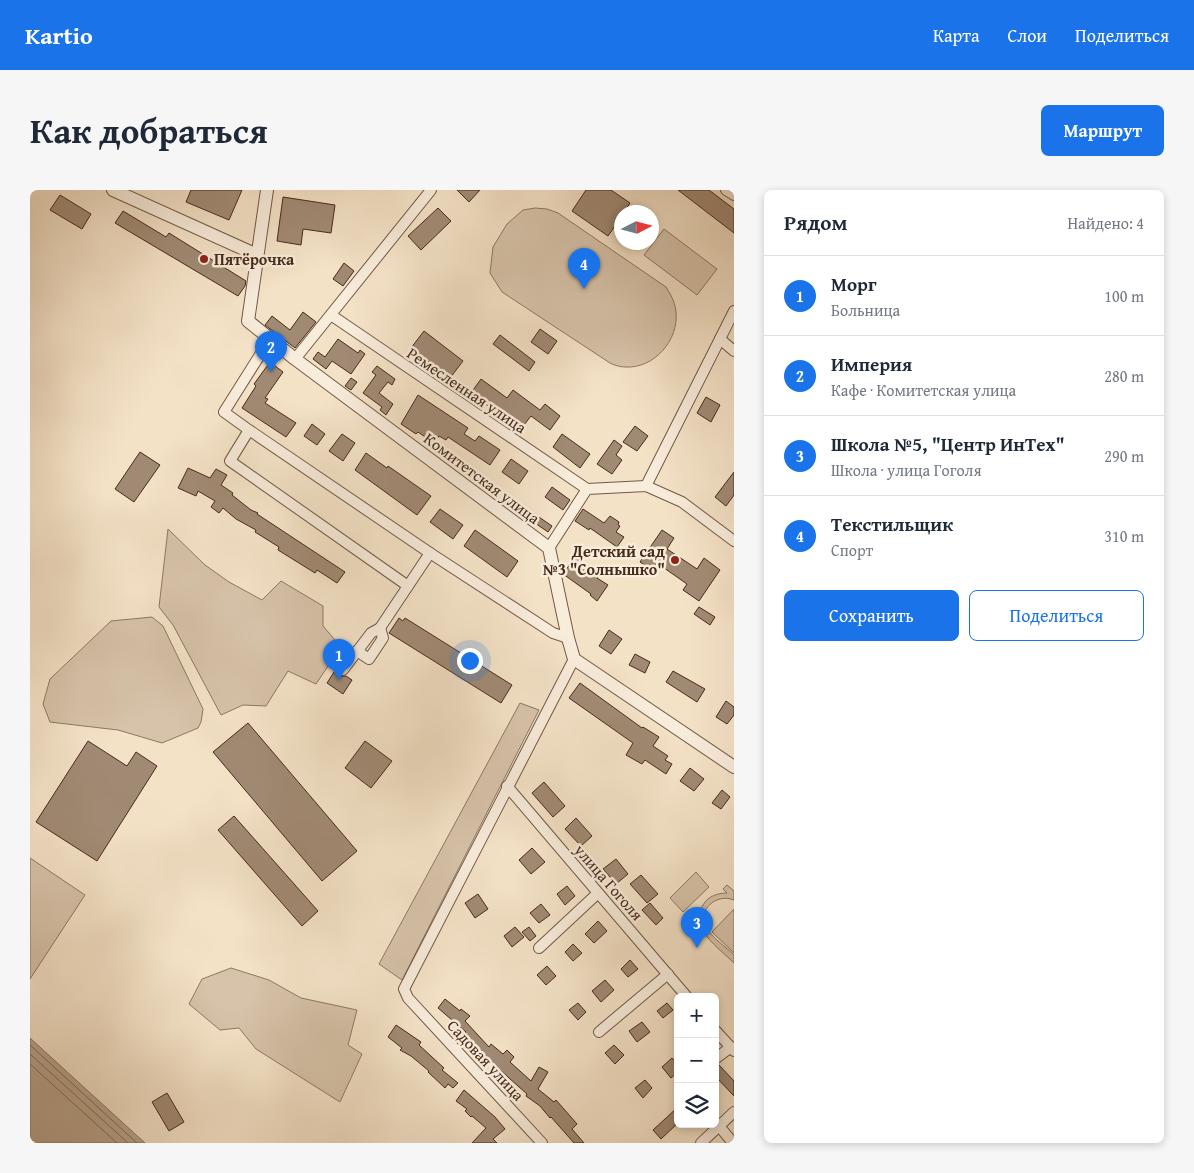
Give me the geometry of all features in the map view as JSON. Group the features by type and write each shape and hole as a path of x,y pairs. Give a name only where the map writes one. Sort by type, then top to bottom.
{"street":[{"path":"113,190 256,256 267,190"},
{"path":"295,359 431,190"},
{"path":"726,190 734,195"},
{"name":"Комитетская улица","path":"256,256 248,321 295,359 549,548"},
{"path":"646,486 734,311"},
{"name":"Ремесленная улица","path":"330,315 587,489"},
{"path":"720,339 734,351"},
{"path":"270,340 224,412 430,553 553,633 568,638"},
{"path":"249,430 230,461 408,586"},
{"path":"734,540 682,502 646,486 587,489 549,548 574,659 734,768"},
{"path":"343,670 371,633 380,628 430,553"},
{"path":"357,651 369,659 383,638 380,628"},
{"path":"507,786 574,659"},
{"name":"улица Гоголя","path":"507,786 684,993"},
{"name":"Садовая улица","path":"507,786 404,989 408,998 542,1143"},
{"path":"539,948 598,892"},
{"path":"599,1032 668,974"},
{"path":"719,1035 732,1050 719,1058"},
{"path":"733,1143 719,1126 734,1112"},
{"path":"701,1143 717,1128"}],"shaded area":[{"path":"547,209 558,213 666,287 675,305 676,322 669,342 655,358 636,366 623,367 612,364 502,292 490,273 493,247 507,224 523,210"},
{"path":"664,229 717,269 697,295 644,255 648,250 659,250 659,236"},
{"path":"168,529 205,565 229,582 262,600 281,581 323,606 323,626 341,647 316,684 288,671 266,706 243,705 221,715 173,625 159,607"},
{"path":"152,617 163,626 203,709 198,728 162,743 118,730 50,722 43,704 50,679 111,621"},
{"path":"520,703 539,710 402,980 379,964"},
{"path":"30,858 85,895 30,979"},
{"path":"696,872 709,887 683,912 670,898"},
{"path":"727,885 734,891 734,900 728,898 721,899 710,904 704,914 704,920 706,927 712,935 734,955 734,963 707,937 699,922 699,913 705,902 714,896 727,893 723,889"},
{"path":"734,909 734,953 712,932"},
{"path":"231,968 269,980 301,998 357,1010 348,1045 362,1054 340,1102 256,1049 239,1028 220,1030 189,1004 202,979"}],"water":[{"path":"30,1038 145,1143 30,1143"}],"building":[{"path":"191,190 242,190 229,220 186,202"},
{"path":"457,190 480,190 469,202"},
{"path":"586,190 611,190 630,203 629,205 614,205 614,227 608,236 572,211"},
{"path":"678,190 709,190 734,209 734,233"},
{"path":"60,195 91,214 82,229 50,210"},
{"path":"283,197 335,205 331,233 303,229 301,245 277,241"},
{"path":"438,208 451,221 421,250 408,236"},
{"path":"123,211 166,237 169,233 246,281 245,286 238,296 115,223"},
{"path":"344,263 354,271 343,286 333,279"},
{"path":"303,312 316,322 295,348 265,325 272,316 290,330"},
{"path":"540,329 557,341 548,354 531,342"},
{"path":"424,331 463,361 450,378 411,348"},
{"path":"500,335 535,362 529,371 493,344"},
{"path":"338,339 358,353 360,350 365,354 351,374 332,361 326,369 313,359 318,352 325,357"},
{"path":"270,362 283,372 265,398 268,399 265,403 296,423 286,437 242,408 256,386 254,384"},
{"path":"377,366 395,379 392,385 388,382 379,393 393,404 386,415 380,410 382,407 363,393 376,375 372,372"},
{"path":"351,378 357,382 351,390 345,386"},
{"path":"481,379 507,398 513,390 540,410 545,404 560,416 550,430 531,416 520,430 471,393"},
{"path":"418,395 468,428 464,434 475,441 479,436 500,450 490,465 448,437 446,440 439,436 434,443 418,432 416,434 401,424"},
{"path":"706,397 720,405 711,422 697,413"},
{"path":"312,424 325,434 317,445 304,436"},
{"path":"635,426 648,436 637,451 623,442"},
{"path":"342,434 355,443 343,461 329,451"},
{"path":"562,434 590,454 580,468 553,447"},
{"path":"614,440 622,446 616,455 622,460 612,474 597,464"},
{"path":"140,452 160,465 134,502 115,489"},
{"path":"366,453 431,496 417,515 355,470"},
{"path":"511,459 528,471 519,484 502,472"},
{"path":"188,468 210,478 216,469 227,475 221,485 233,493 232,495 251,510 345,572 337,583 317,570 315,573 278,550 279,547 255,532 256,530 236,519 223,508 219,513 211,507 215,501 198,491 196,496 178,488"},
{"path":"734,472 734,495 726,506 715,497"},
{"path":"552,487 570,500 563,510 545,497"},
{"path":"440,509 463,525 453,539 430,522"},
{"path":"583,509 604,523 610,516 619,522 618,525 620,526 616,532 624,537 617,547 590,528 589,530 575,521"},
{"path":"533,513 552,526 548,532 529,519"},
{"path":"475,530 518,561 507,577 464,546"},
{"path":"662,530 674,538 667,549 697,569 704,558 720,570 699,601 683,590 687,584 657,563 652,570 640,562"},
{"path":"575,557 599,574 597,578 608,585 597,601 591,594 563,574"},
{"path":"699,607 715,617 710,625 694,614"},
{"path":"399,618 403,621 405,618 512,685 501,703 389,633"},
{"path":"609,630 622,639 611,654 599,646"},
{"path":"635,654 650,662 645,673 629,665"},
{"path":"336,669 339,676 346,676 352,680 343,694 327,683"},
{"path":"673,671 705,689 697,702 666,682"},
{"path":"580,683 642,728 659,737 653,746 668,756 665,760 672,764 666,774 645,760 642,764 626,755 633,743 569,698"},
{"path":"726,701 734,707 734,715 727,724 716,717"},
{"path":"248,723 357,851 322,881 213,752"},
{"path":"88,741 127,766 136,752 157,766 97,861 36,822"},
{"path":"365,741 392,761 371,788 345,768"},
{"path":"690,768 704,779 694,791 680,781"},
{"path":"544,782 565,806 553,817 532,793"},
{"path":"722,790 730,797 721,809 712,803"},
{"path":"234,816 318,911 302,926 218,830"},
{"path":"576,818 592,836 581,846 565,829"},
{"path":"532,848 545,862 531,874 519,860"},
{"path":"616,859 628,874 616,884 603,869"},
{"path":"641,875 658,894 647,903 630,884"},
{"path":"567,886 575,896 565,905 557,894"},
{"path":"478,894 488,909 475,918 465,903"},
{"path":"650,903 663,918 656,925 642,910"},
{"path":"541,904 550,915 539,923 530,913"},
{"path":"598,921 607,931 594,943 585,934"},
{"path":"515,927 524,937 512,947 504,936"},
{"path":"529,927 536,936 530,941 522,932"},
{"path":"573,944 582,953 573,961 565,952"},
{"path":"630,960 638,969 628,977 621,969"},
{"path":"547,966 556,976 546,985 537,975"},
{"path":"605,980 614,990 601,1002 592,991"},
{"path":"445,999 470,1016 465,1021 489,1047 491,1044 503,1054 507,1050 514,1057 510,1062 531,1081 539,1067 548,1072 538,1089 554,1102 556,1100 577,1124 572,1129 584,1143 574,1143 540,1106 526,1096 527,1094 482,1054 464,1034 466,1032 438,1008"},
{"path":"578,1003 586,1012 578,1020 569,1010"},
{"path":"667,1003 673,1010 663,1018 657,1011"},
{"path":"642,1022 650,1032 637,1042 629,1031"},
{"path":"396,1025 421,1042 419,1045 444,1068 442,1070 458,1083 453,1088 448,1084 445,1088 429,1071 411,1056 400,1050 402,1048 388,1037"},
{"path":"614,1045 624,1055 615,1064 605,1053"},
{"path":"672,1058 674,1060 674,1075 671,1078 662,1067"},
{"path":"719,1065 734,1081 734,1096 719,1080"},
{"path":"645,1080 652,1088 643,1098 635,1088"},
{"path":"464,1090 495,1117 505,1129 493,1139 497,1143 472,1143 486,1128 471,1117 465,1111 467,1109 456,1101"},
{"path":"167,1093 184,1122 169,1131 152,1102"},
{"path":"674,1111 674,1127 661,1139 653,1130"}],"place":[{"name":"Пятёрочка","path":"204,259"},
{"name":"Текстильщик","path":"584,289"},
{"name":"Империя","path":"271,372"},
{"name":"Детский сад №3 \"Солнышко\"","path":"675,560"},
{"name":"Морг","path":"339,680"},
{"name":"Школа №5, \"Центр ИнТех\"","path":"697,948"}]}
